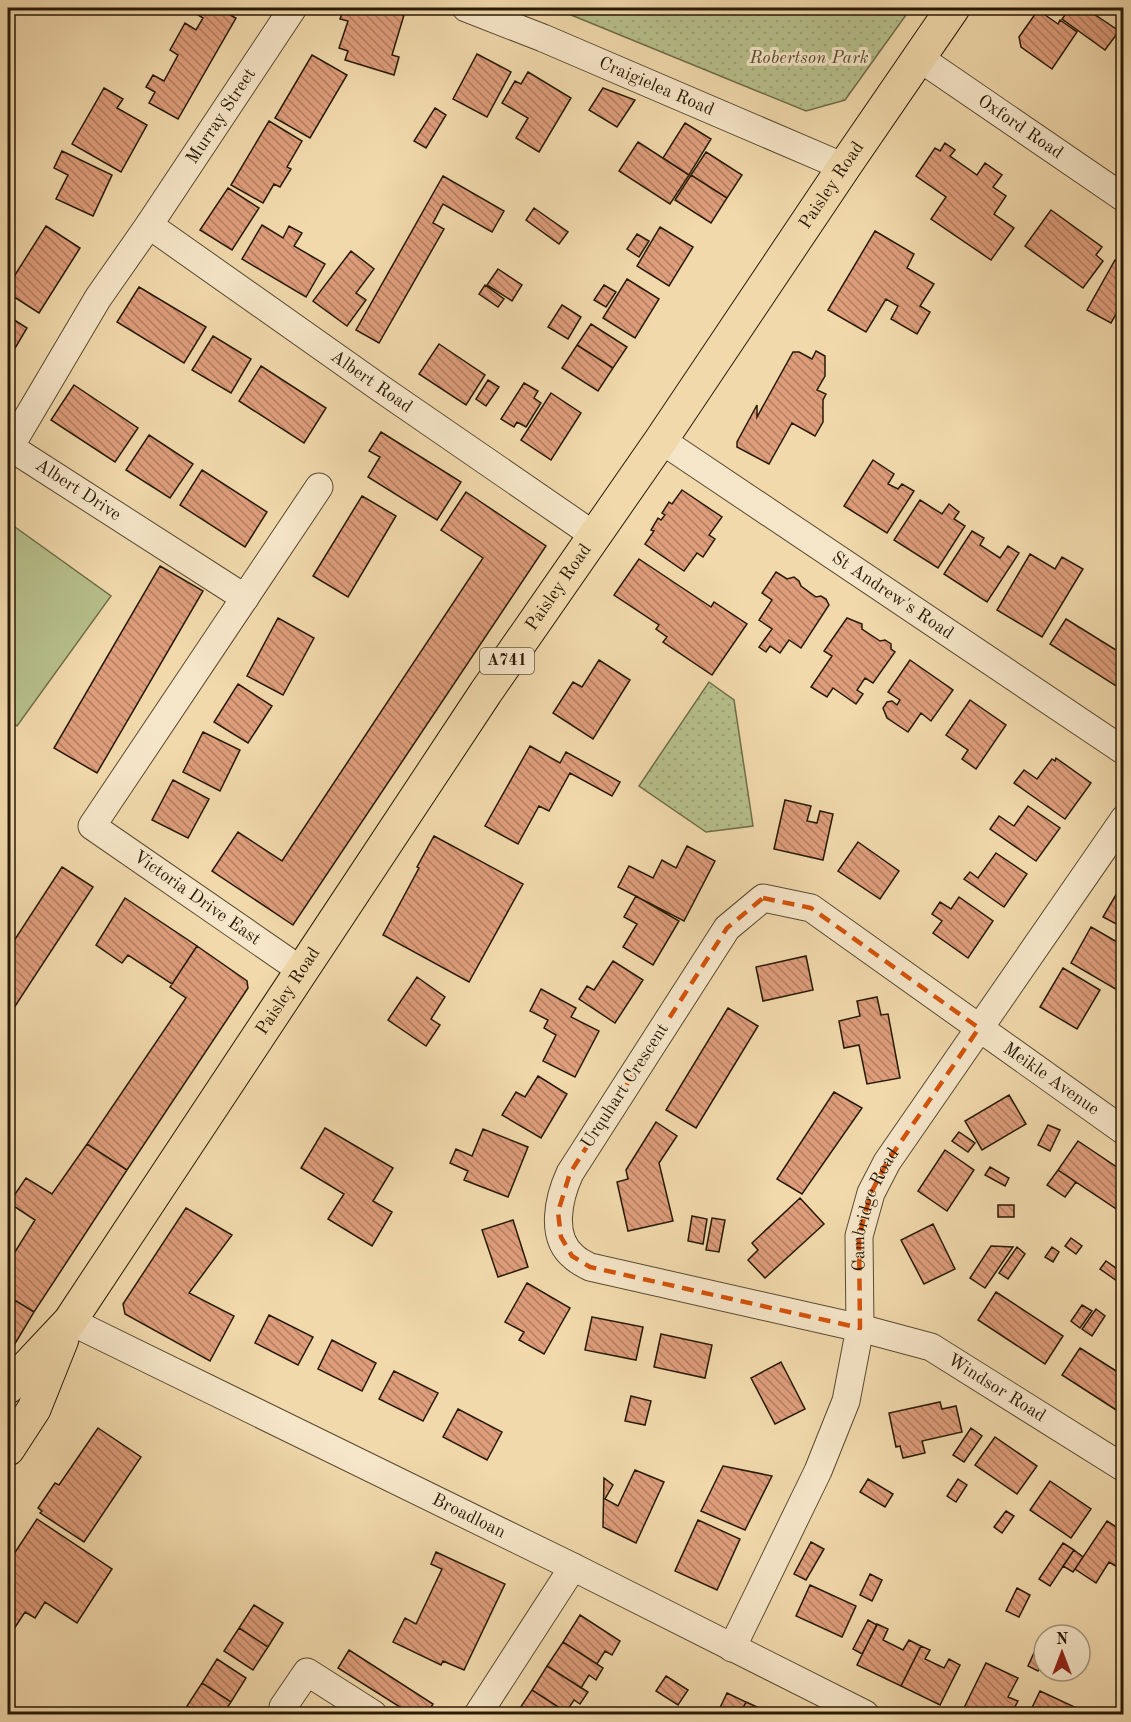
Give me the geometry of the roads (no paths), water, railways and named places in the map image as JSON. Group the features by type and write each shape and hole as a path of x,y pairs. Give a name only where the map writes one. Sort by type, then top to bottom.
{"main road":[{"name":"Paisley Road","path":"8,1449 21,1400 70,1321 486,692 662,440 953,8"},
{"name":"Paisley Road","path":"8,1387 70,1321"}],"street":[{"name":"Murray Street","path":"149,225 293,8"},
{"name":"Craigielea Road","path":"466,8 543,38 844,167"},
{"name":"Oxford Road","path":"918,57 1124,198"},
{"name":"Albert Road","path":"149,225 595,536"},
{"name":"Albert Drive","path":"149,225 98,298 10,447 245,598"},
{"name":"St Andrew's Road","path":"662,440 1124,751"},
{"path":"245,598 319,487"},
{"name":"Victoria Drive East","path":"245,598 92,826 302,971"},
{"name":"Cambridge Road","path":"732,1648 818,1471 846,1401 860,1328 859,1236 871,1193 887,1162 1124,819"},
{"name":"Urquhart Crescent","path":"860,1328 590,1267 572,1256 561,1237 558,1212 562,1191 570,1173 726,928 763,898 811,908 979,1028"},
{"name":"Meikle Avenue","path":"979,1028 1124,1131"},
{"name":"Broadloan","path":"70,1321 573,1567 865,1714"},
{"name":"Windsor Road","path":"860,1328 931,1347 1124,1468"},
{"path":"478,1714 573,1567"},
{"path":"283,1707 307,1672 373,1714"}],"park label":[{"name":"Robertson Park","path":"809,58"}]}
